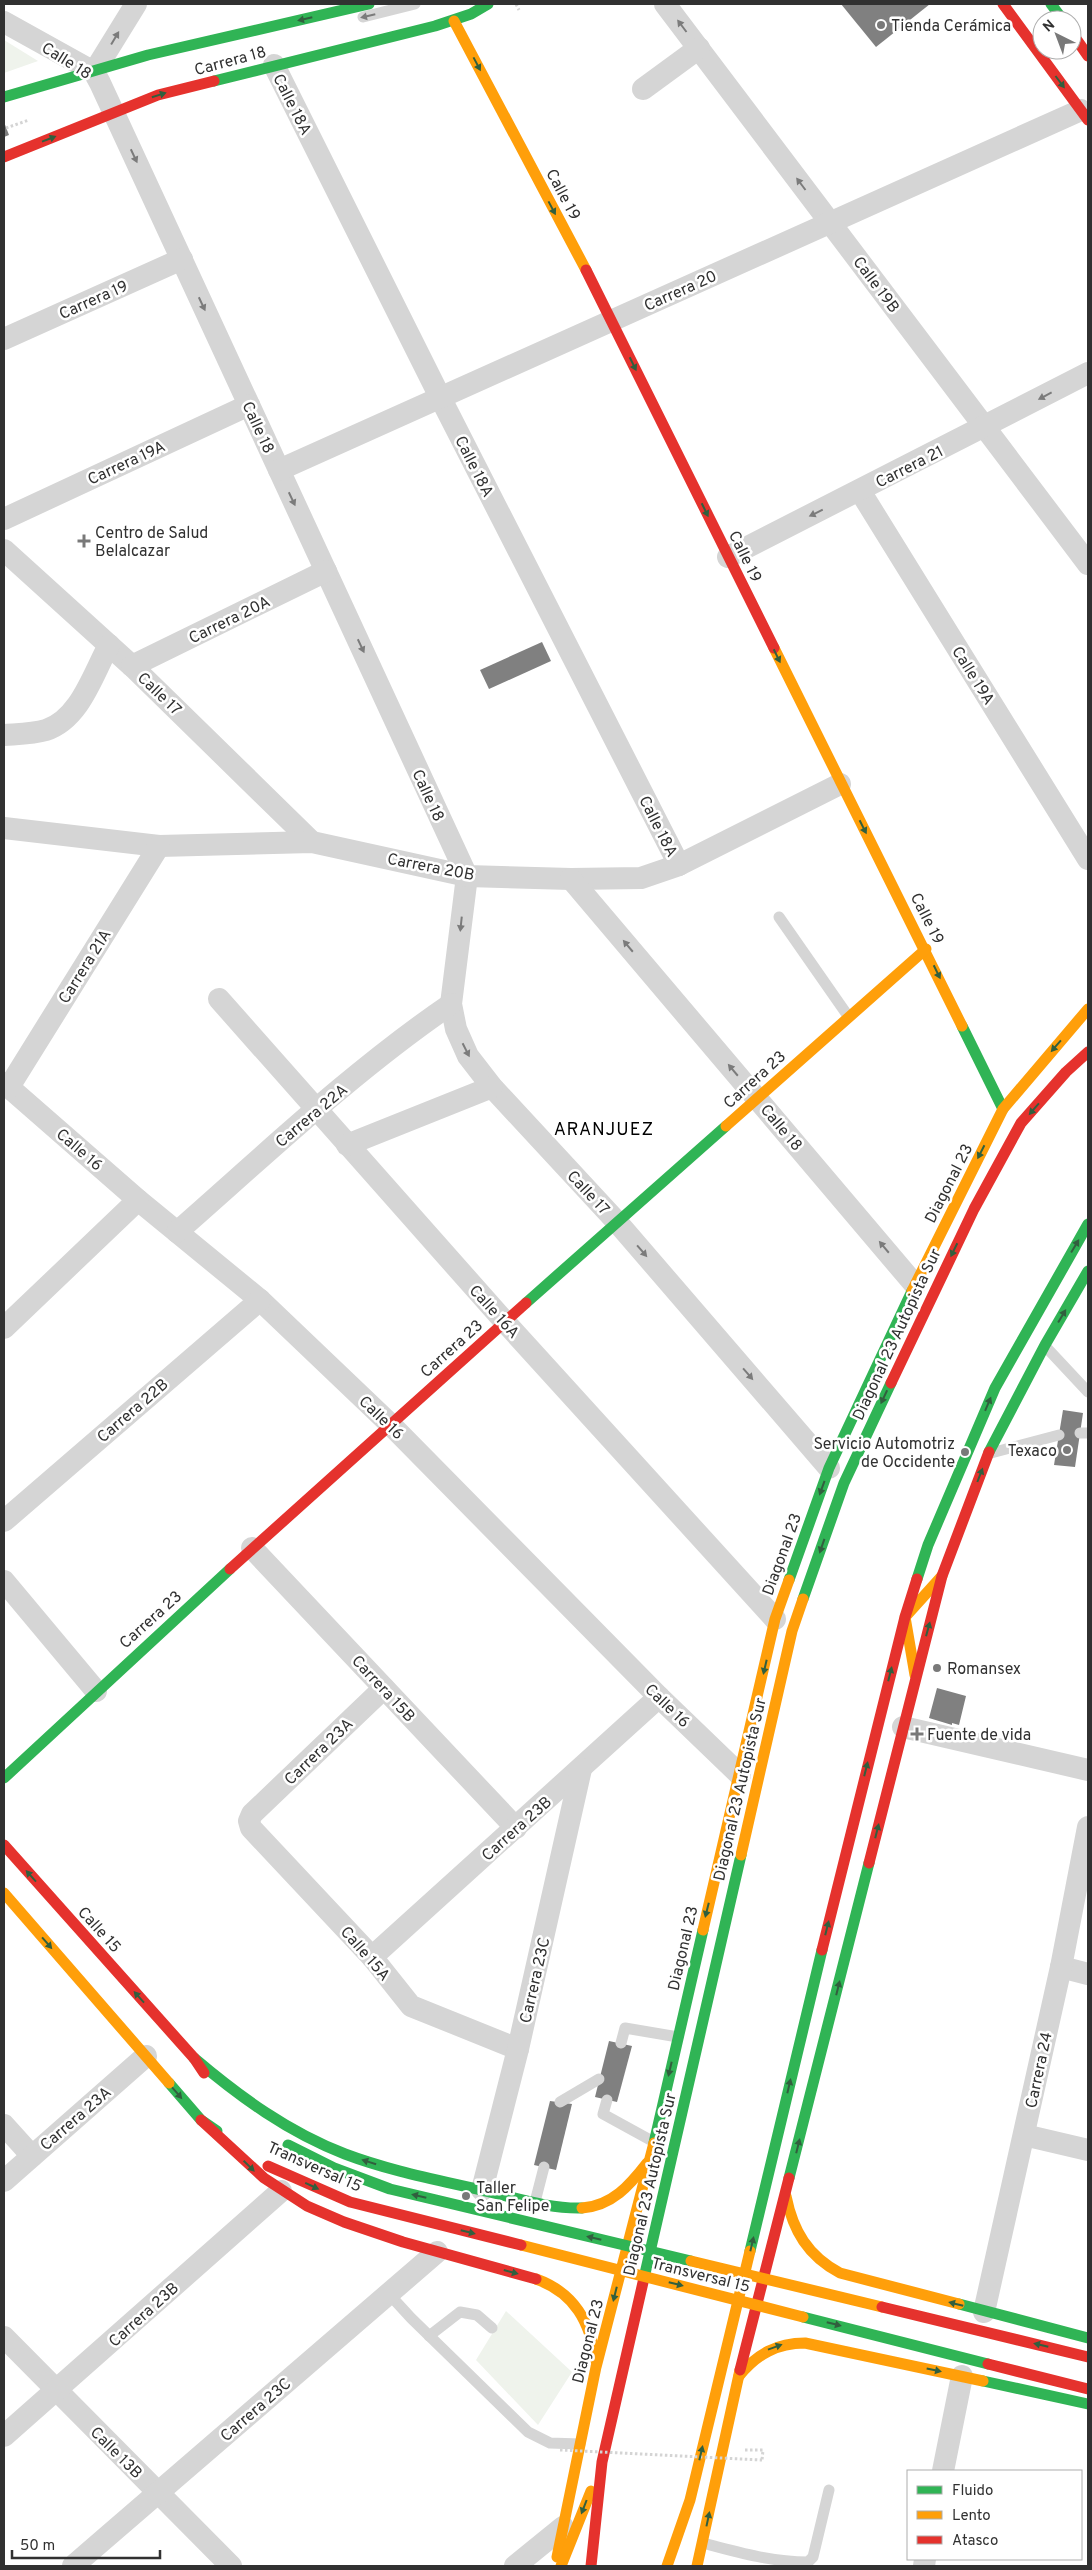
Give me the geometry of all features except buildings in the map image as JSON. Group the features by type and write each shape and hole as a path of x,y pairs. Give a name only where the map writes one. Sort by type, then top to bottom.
{"street":[{"path":"97,80 136,4"},
{"name":"Carrera 18","path":"4,97 52,82 97,80 148,55 369,4"},
{"name":"Carrera 18","path":"4,157 111,107 454,21 472,9 488,4"},
{"name":"Carrera 18","path":"472,9 503,4"},
{"name":"Calle 19B","path":"665,4 1088,564"},
{"path":"1002,4 1085,115"},
{"name":"Calle 19","path":"454,21 612,320 840,784 926,949 1003,1109"},
{"name":"Calle 18","path":"4,22 97,80 182,259 467,876"},
{"path":"643,89 699,48"},
{"name":"Calle 18A","path":"274,65 440,397 679,865"},
{"name":"Carrera 20","path":"279,470 830,223 1085,115"},
{"name":"Carrera 19","path":"4,339 182,259"},
{"name":"Carrera 21","path":"728,557 986,427 1088,373"},
{"name":"Carrera 19A","path":"4,519 249,405"},
{"name":"Calle 19A","path":"860,491 1088,859"},
{"name":"Calle 17","path":"4,550 132,666 312,842"},
{"name":"Carrera 20A","path":"132,666 326,571"},
{"path":"4,735 45,730 62,722 75,709 109,645"},
{"name":"Carrera 20B","path":"4,828 159,846 312,842 467,876 571,879 641,878 679,865 840,784"},
{"name":"Carrera 21A","path":"6,1085 159,846"},
{"name":"Calle 17","path":"467,876 451,1004 456,1029 464,1047 492,1087 617,1222 829,1468"},
{"name":"Calle 18","path":"571,879 915,1285"},
{"name":"Carrera 23","path":"4,1778 96,1690 252,1548 848,1016 926,949"},
{"name":"Calle 16A","path":"218,999 504,1322 775,1620"},
{"name":"Carrera 22A","path":"177,1232 316,1110 414,1030 451,1004"},
{"path":"1021,1124 1003,1109 1088,1010"},
{"name":"Diagonal 23 Autopista Sur","path":"591,2566 602,2462 792,1631 844,1483 929,1300 974,1210 1021,1124 1066,1072 1088,1052"},
{"name":"Calle 16","path":"6,1085 138,1200 260,1300 390,1424 659,1697 740,1775"},
{"path":"348,1145 492,1087"},
{"name":"Diagonal 23","path":"555,2566 596,2367 650,2159 775,1620 829,1468 915,1285 1003,1109"},
{"path":"6,1322 138,1200"},
{"path":"667,2566 690,2500 850,1833 905,1617 928,1545 994,1388 1088,1224"},
{"path":"698,2566 738,2378 915,1675 942,1576 988,1454 1045,1345 1088,1271"},
{"name":"Carrera 22B","path":"4,1521 260,1300"},
{"name":"Carrera 15B","path":"252,1548 516,1828"},
{"path":"905,1617 942,1576"},
{"path":"4,1582 96,1690"},
{"path":"905,1617 915,1675"},
{"name":"Carrera 23A","path":"252,1814 384,1688"},
{"name":"Carrera 23B","path":"372,1957 659,1697"},
{"path":"903,1727 1088,1770"},
{"name":"Carrera 23C","path":"482,2190 518,2049 581,1769"},
{"name":"Calle 15A","path":"252,1814 249,1821 251,1828 372,1957 411,2006 518,2049"},
{"name":"Carrera 24","path":"984,2312 1061,1967 1088,1827"},
{"name":"Calle 15","path":"4,1845 194,2058"},
{"path":"4,1893 146,2056"},
{"path":"1061,1967 1088,1974"},
{"name":"Carrera 23A","path":"4,2181 146,2056"},
{"name":"Transversal 15","path":"146,2056 202,2120 268,2166 350,2202 1088,2389"},
{"path":"194,2058 228,2101"},
{"path":"194,2058 240,2097 266,2114 335,2150 389,2168 535,2202 580,2208 601,2204 611,2200 628,2186 650,2159"},
{"path":"202,2120 260,2176 281,2191 326,2214 437,2252 535,2279 566,2294 585,2317 596,2367"},
{"path":"4,2125 32,2156"},
{"path":"1024,2135 1088,2150"},
{"name":"Transversal 15","path":"284,2143 334,2168 390,2189 1088,2357"},
{"name":"Carrera 23B","path":"4,2436 281,2191"},
{"path":"786,2193 792,2222 801,2240 813,2255 833,2270 847,2276 1088,2338"},
{"name":"Carrera 23C","path":"73,2566 437,2252"},
{"name":"Calle 13B","path":"4,2337 231,2566"},
{"path":"738,2378 748,2364 764,2352 777,2346 798,2342 1088,2404"},
{"path":"943,2470 962,2376"},
{"path":"561,2566 602,2462"},
{"path":"514,2566 563,2527"}],"lane":[{"path":"276,38 415,4"},
{"path":"4,146 111,107 156,85 435,21 472,9"},
{"path":"779,917 848,1016"},
{"path":"1045,1345 1088,1392"},
{"path":"988,1454 1059,1435"},
{"path":"621,2044 625,2028 678,2037"},
{"path":"560,2102 600,2079"},
{"path":"607,2100 603,2114 654,2142"},
{"path":"535,2202 544,2167"},
{"path":"389,2294 429,2336 528,2432 550,2443 580,2444"},
{"path":"429,2336 460,2312 477,2315 492,2328"},
{"path":"703,2543 739,2553 791,2562 808,2562 813,2557 828,2490"}],"path":[{"path":"516,4 519,10"},
{"path":"560,2450 762,2460 764,2450 745,2450 743,2464 739,2464"}],"shaded area":[{"path":"4,40 38,61 4,73"},
{"path":"506,2311 572,2372 538,2425 476,2360"}],"traffic: fast":[{"path":"4,97 148,55 369,4"},
{"path":"214,81 435,26 471,14 488,4"},
{"path":"1051,4 1056,10"},
{"path":"962,1026 1003,1109"},
{"path":"526,1303 726,1126"},
{"path":"917,1579 928,1545 995,1388 1088,1224"},
{"path":"989,1452 1045,1345 1088,1271"},
{"path":"789,1580 829,1468 912,1291"},
{"path":"803,1599 844,1483 891,1383"},
{"path":"4,1778 230,1569"},
{"path":"644,2278 741,1855"},
{"path":"789,2178 869,1863"},
{"path":"654,2143 703,1930"},
{"path":"750,2251 822,1950"},
{"path":"194,2058 265,2112 304,2135 345,2154 397,2170 533,2203 557,2207 582,2208"},
{"path":"169,2083 201,2120 217,2131"},
{"path":"288,2145 334,2168 390,2189 691,2261"},
{"path":"959,2304 1088,2338"},
{"path":"803,2317 988,2364"},
{"path":"983,2381 1088,2404"}],"traffic: slow":[{"path":"454,21 586,270"},
{"path":"774,648 962,1026"},
{"path":"726,1126 926,949"},
{"path":"912,1291 1003,1109 1088,1009"},
{"path":"915,1675 905,1617 942,1576"},
{"path":"703,1930 775,1619 789,1580"},
{"path":"741,1855 792,1631 803,1599"},
{"path":"4,1893 169,2083"},
{"path":"557,2557 596,2367 654,2143"},
{"path":"582,2208 611,2199 627,2186 647,2163"},
{"path":"786,2196 793,2220 804,2241 819,2259 840,2273 959,2304"},
{"path":"521,2245 803,2317"},
{"path":"667,2566 690,2500 750,2251"},
{"path":"691,2261 882,2307"},
{"path":"536,2279 550,2285 571,2301 585,2322 590,2334 596,2361"},
{"path":"739,2376 768,2351 785,2345 805,2343 983,2381"},
{"path":"697,2566 740,2370"},
{"path":"561,2566 591,2491"}],"traffic: jam":[{"path":"1003,4 1088,120"},
{"path":"1082,47 1088,56"},
{"path":"4,157 158,95 214,81"},
{"path":"586,270 774,648"},
{"path":"891,1383 974,1209 1021,1123 1066,1072 1088,1052"},
{"path":"230,1569 526,1303"},
{"path":"869,1863 942,1576 989,1452"},
{"path":"822,1950 905,1617 917,1579"},
{"path":"4,1845 194,2058 204,2073"},
{"path":"201,2120 264,2178 307,2206 344,2222 403,2242 536,2279"},
{"path":"268,2166 350,2202 521,2245"},
{"path":"740,2370 789,2178"},
{"path":"591,2566 602,2462 644,2278"},
{"path":"882,2307 1088,2357"},
{"path":"988,2364 1088,2389"}],"place":[{"name":"Tienda Cerámica","path":"881,25"},
{"name":"Centro de Salud Belalcazar","path":"84,541"},
{"name":"Texaco","path":"1067,1450"},
{"name":"Servicio Automotriz de Occidente","path":"965,1452"},
{"name":"Romansex","path":"937,1668"},
{"name":"Fuente de vida","path":"917,1734"},
{"name":"Taller San Felipe","path":"466,2196"}],"district":[{"name":"ARANJUEZ","path":"604,1129"}]}
